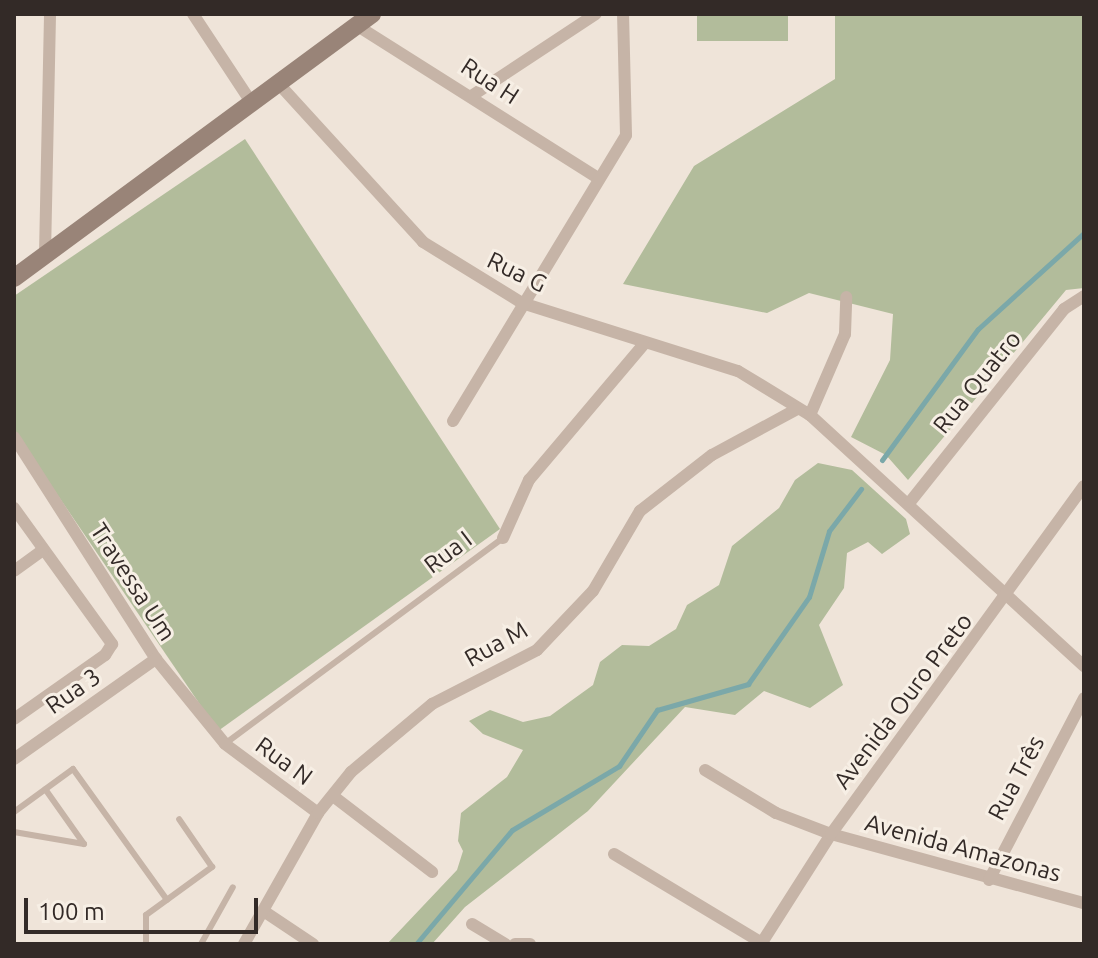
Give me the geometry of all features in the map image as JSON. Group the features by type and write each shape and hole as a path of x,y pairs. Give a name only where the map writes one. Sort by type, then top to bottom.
{"street":[{"path":"45,254 50,14"},
{"path":"193,14 251,102"},
{"path":"14,278 372,14"},
{"path":"473,95 596,14"},
{"path":"453,421 626,135 623,14"},
{"name":"Rua H","path":"356,25 473,95 598,178"},
{"name":"Rua G","path":"278,83 423,242 522,303 643,345 738,371 797,409"},
{"name":"Rua Quatro","path":"910,502 1064,309 1084,296"},
{"path":"810,415 845,334 846,297"},
{"name":"Rua I","path":"503,538 529,480 643,345"},
{"path":"797,409 810,415 910,502 1084,666"},
{"name":"Rua M","path":"244,944 265,912 318,813 351,772 432,704 537,650 569,621 640,511 712,455 797,409"},
{"name":"Travessa Um","path":"14,439 156,659 225,744"},
{"name":"Avenida Ouro Preto","path":"762,944 831,834 1009,596 1084,486"},
{"path":"14,508 111,649 14,719"},
{"path":"14,571 43,550"},
{"name":"Rua 3","path":"14,759 156,659"},
{"name":"Rua Três","path":"989,880 1084,698"},
{"name":"Rua N","path":"225,744 318,813"},
{"name":"Avenida Amazonas","path":"705,770 776,813 831,834 989,880 1084,903"},
{"path":"333,796 432,872"},
{"path":"614,854 762,944"},
{"path":"265,912 313,944"},
{"path":"472,924 505,944"},
{"path":"515,944 530,944"}],"lane":[{"name":"Rua I","path":"225,744 503,538"},
{"path":"14,812 73,769 167,900"},
{"path":"14,832 84,844 45,789"},
{"path":"146,944 146,915 212,867 179,819"},
{"path":"201,944 233,887"}],"green space":[{"path":"697,14 788,14 788,41 697,41"},
{"path":"835,14 1084,14 1084,288 1066,290 908,480 886,455 851,437 890,360 893,314 809,293 767,313 623,284 694,166 835,79"},
{"path":"245,139 500,529 218,731 14,431 14,296"},
{"path":"818,463 852,470 906,519 910,534 882,554 868,542 847,553 844,588 819,625 843,685 810,708 764,691 735,715 685,707 588,811 465,907 432,944 387,944 457,870 463,851 458,841 461,813 507,777 523,750 483,734 469,721 490,710 523,722 550,716 593,685 600,662 622,645 649,646 676,629 687,605 719,585 732,546 779,508 795,480"}],"waterway":[{"path":"882,460 978,329 1084,233"},
{"path":"416,944 512,830 619,766 657,710 748,684 809,597 829,531 861,489"}]}
